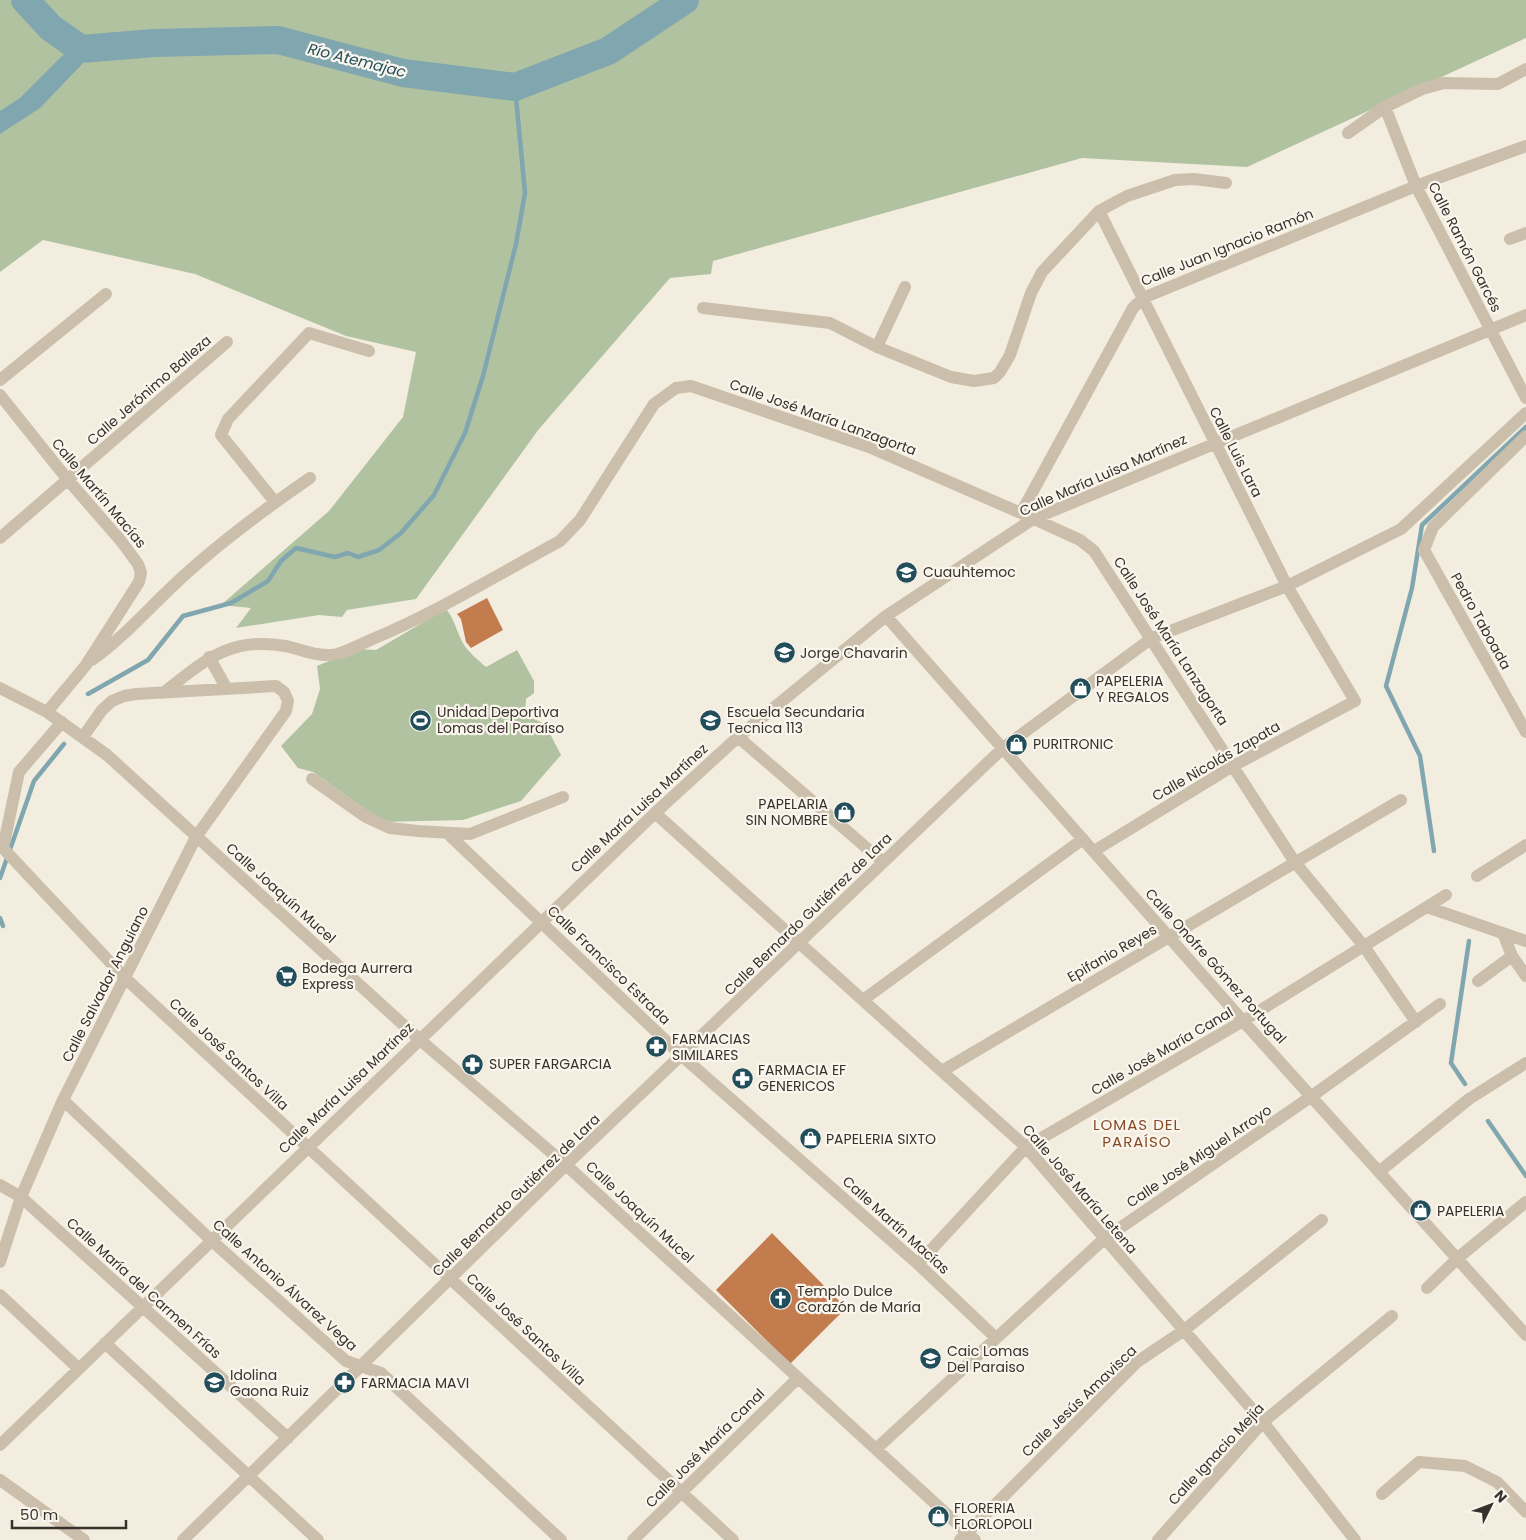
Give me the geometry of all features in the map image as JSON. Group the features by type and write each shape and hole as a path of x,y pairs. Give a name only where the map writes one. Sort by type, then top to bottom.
{"street":[{"path":"1348,133 1384,107 1422,89 1444,83 1498,84 1526,69"},
{"name":"Calle Ramón Garcés","path":"1384,107 1416,186 1526,398"},
{"name":"Calle Juan Ignacio Ramón","path":"1021,513 1133,308 1143,298 1416,186 1526,146"},
{"path":"703,308 830,323 877,347 951,377 974,381 994,378 1010,355 1031,293 1042,272 1099,211 1127,196 1175,180 1194,179 1226,183"},
{"name":"Calle Luis Lara","path":"1099,211 1287,586 1355,701"},
{"path":"1510,239 1526,233"},
{"path":"877,347 904,287"},
{"path":"0,380 106,294"},
{"name":"Calle María Luisa Martínez","path":"0,1445 419,1038 655,813 738,737 886,616 1033,519 1526,315"},
{"path":"275,502 222,435 228,419 309,333 369,351"},
{"name":"Calle Jerónimo Balleza","path":"0,538 227,342"},
{"name":"Calle José María Lanzagorta","path":"163,693 209,657 223,650 266,644 319,654 336,654 402,626 560,541 580,520 650,410 663,395 676,388 691,386 869,447 1080,540 1094,551 1152,638 1294,861 1363,945 1416,1022"},
{"name":"Calle Martín Macías","path":"0,395 68,480 121,541 138,564 141,573 140,582 86,665 47,712"},
{"name":"Calle Bernardo Gutiérrez de Lara","path":"183,1540 362,1367 566,1165 1003,748 1152,638 1287,586 1401,528 1526,413"},
{"name":"Pedro Taboada","path":"1526,436 1433,527 1424,550 1526,732"},
{"path":"86,665 133,627 176,583 275,502 310,478"},
{"name":"Calle Onofre Gómez Portugal","path":"886,616 1244,1021 1526,1334"},
{"path":"83,737 102,710 112,701 136,694 227,689 209,657"},
{"name":"Calle Salvador Anguiano","path":"0,1262 21,1197 63,1100 196,837 286,711 288,701 284,692 276,686 227,689"},
{"name":"Calle Joaquín Mucel","path":"2,691 47,712 107,755 419,1038 566,1165 876,1449 967,1538"},
{"name":"Calle Nicolás Zapata","path":"1094,851 1232,766 1355,701"},
{"path":"1,847 19,772 62,722"},
{"path":"738,737 883,862"},
{"path":"312,779 366,817 390,828 447,833 470,834 563,797"},
{"name":"Epifanio Reyes","path":"942,1071 1170,937 1294,861 1401,800"},
{"name":"Calle José María Letena","path":"655,813 1026,1146 1263,1422 1355,1540"},
{"name":"Calle Francisco Estrada","path":"447,833 542,921 682,1056 775,1136"},
{"path":"863,1000 1083,839"},
{"path":"1477,876 1526,845"},
{"name":"Calle José Santos Villa","path":"1,847 125,978 732,1540"},
{"name":"Calle José María Canal","path":"918,1264 1026,1146 1244,1021 1446,894"},
{"path":"1427,906 1526,941"},
{"path":"1503,933 1512,956 1526,976"},
{"path":"1478,981 1512,956"},
{"name":"Calle José Miguel Arroyo","path":"876,1449 1104,1239 1312,1096 1440,1004"},
{"path":"1380,1171 1469,1099 1526,1063"},
{"name":"Calle Antonio Álvarez Vega","path":"63,1100 211,1240 346,1361 381,1373 560,1540"},
{"name":"Calle Martín Macías","path":"775,1136 918,1264 996,1338"},
{"name":"Calle María del Carmen Frías","path":"0,1186 21,1197 288,1438"},
{"path":"1427,1288 1459,1258 1526,1202"},
{"name":"Calle Jesús Amavisca","path":"967,1538 1137,1362 1183,1331 1322,1220"},
{"path":"0,1294 79,1369"},
{"name":"Calle Ignacio Mejía","path":"1158,1540 1263,1422 1392,1316"},
{"path":"105,1344 318,1540"},
{"name":"Calle José María Canal","path":"633,1540 798,1378"},
{"path":"1382,1494 1419,1462 1465,1466 1497,1482 1526,1512"},
{"path":"0,1480 84,1540"}],"green space":[{"path":"0,0 1526,0 1526,38 1247,167 1082,158 713,261 711,274 670,278 539,429 416,599 347,610 342,617 319,615 236,628 251,608 221,605 329,511 403,417 416,352 346,336 195,274 43,240 0,272"},
{"name":"Unidad Deportiva Lomas del Paraíso","path":"446,609 453,619 465,646 486,667 517,650 534,681 534,693 526,699 525,715 545,724 561,755 521,801 463,820 383,822 313,772 298,768 281,746 312,714 320,689 317,666 357,649 376,650"}],"water":[{"path":"14,0 36,0 51,16 86,39 85,61 40,108 0,134 0,111 20,98 64,54"}],"building":[{"path":"487,598 503,630 471,648 466,642 461,619 457,614"},
{"name":"Templo Dulce Corazón de María","path":"772,1233 846,1308 790,1364 716,1290"}],"waterway":[{"name":"Río Atemajac","path":"25,0 51,28 81,49 154,43 278,40 403,73 515,87 608,51 685,0"},
{"path":"88,694 148,660 183,616 231,603 268,581 281,561 296,548 335,557 348,553 358,557 379,550 401,533 434,495 465,433 483,376 516,244 525,193 515,87"},
{"path":"1434,851 1420,756 1386,686 1412,588 1422,525 1526,427"},
{"path":"0,878 34,781 64,744"},
{"path":"0,918 3,926"},
{"path":"1465,1084 1451,1063 1469,941"},
{"path":"1488,1121 1526,1176"}],"place":[{"name":"Cuauhtemoc","path":"907,572"},
{"name":"Jorge Chavarin","path":"784,653"},
{"name":"PAPELERIA Y REGALOS","path":"1080,689"},
{"name":"Unidad Deportiva Lomas del Paraíso","path":"421,720"},
{"name":"Escuela Secundaria Tecnica 113","path":"711,720"},
{"name":"PURITRONIC","path":"1017,744"},
{"name":"PAPELARIA SIN NOMBRE","path":"844,812"},
{"name":"Bodega Aurrera Express","path":"286,976"},
{"name":"FARMACIAS SIMILARES","path":"656,1047"},
{"name":"SUPER FARGARCIA","path":"473,1064"},
{"name":"FARMACIA EF GENERICOS","path":"742,1078"},
{"name":"PAPELERIA SIXTO","path":"810,1139"},
{"name":"PAPELERIA","path":"1421,1211"},
{"name":"Templo Dulce Corazón de María","path":"781,1299"},
{"name":"Caic Lomas Del Paraiso","path":"931,1359"},
{"name":"Idolina Gaona Ruiz","path":"214,1383"},
{"name":"FARMACIA MAVI","path":"345,1383"},
{"name":"FLORERIA FLORLOPOLI","path":"938,1516"}],"district":[{"name":"LOMAS DEL PARAÍSO","path":"1137,1132"}]}
